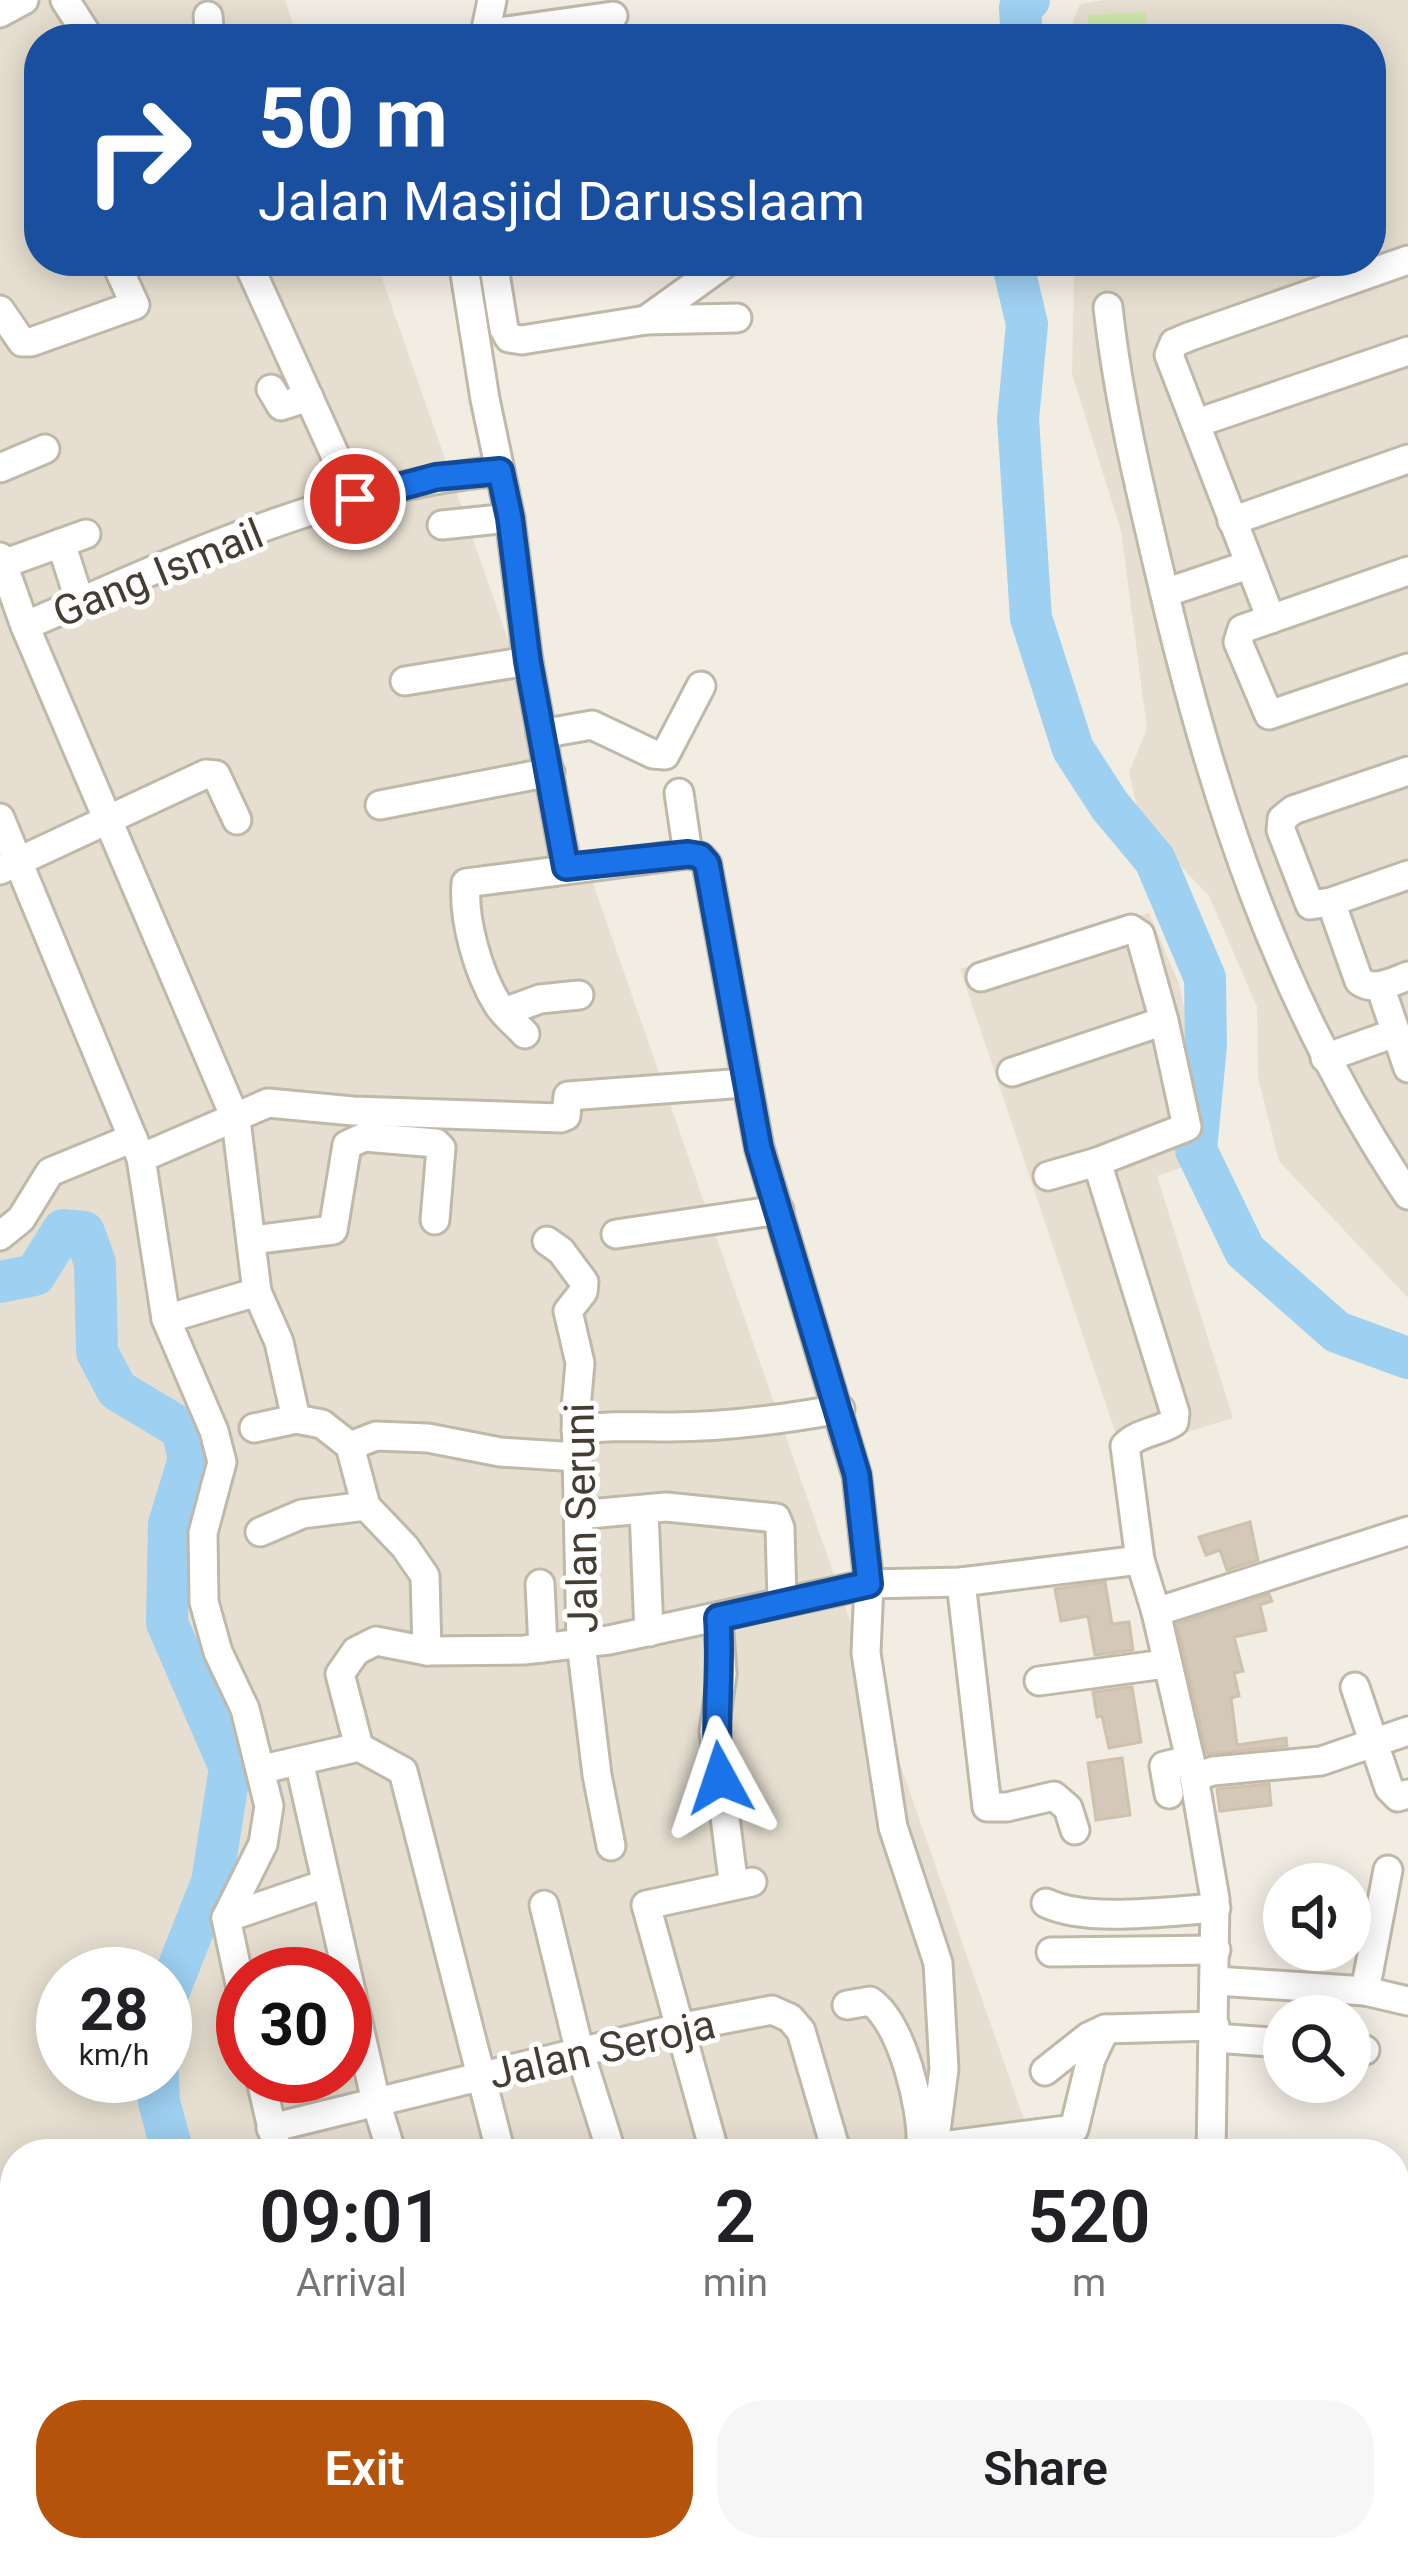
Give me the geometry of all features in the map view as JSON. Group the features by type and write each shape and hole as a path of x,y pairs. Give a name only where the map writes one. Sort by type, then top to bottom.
{"street":[{"path":"0,13 24,0"},
{"path":"562,24 613,16"},
{"path":"0,310 14,335 31,342 135,305 122,276"},
{"path":"254,276 355,499"},
{"path":"466,276 566,867"},
{"path":"495,276 509,338 522,340 646,320 737,318"},
{"path":"646,320 707,276"},
{"path":"1271,619 1169,355 1174,344 1363,276"},
{"path":"1108,307 1117,387 1189,702 1241,864 1362,1126 1408,1196"},
{"path":"1197,423 1408,351"},
{"path":"271,389 281,406 309,398"},
{"path":"0,468 45,449"},
{"path":"1232,521 1408,459"},
{"name":"Gang Ismail","path":"26,626 215,545 355,499 436,477 500,471"},
{"path":"442,526 510,518"},
{"path":"80,602 74,538 2,560 236,1120 257,1292 279,1342 296,1419"},
{"path":"1165,593 1248,565"},
{"path":"1408,572 1242,629 1238,643 1270,715 1408,668"},
{"path":"405,680 528,661"},
{"path":"541,734 592,725 664,755 701,686"},
{"path":"1408,771 1292,810 1282,819 1281,830 1305,900 1316,906 1408,875"},
{"path":"380,805 550,772"},
{"path":"10,866 206,774 216,776 224,786 237,820"},
{"path":"679,793 688,854"},
{"path":"0,818 10,866 137,1148 166,1319 214,1431 222,1462 203,1532 205,1602 218,1652 245,1709 269,1806 262,1844 226,1918 232,1947"},
{"path":"525,1034 504,1012 481,964 466,912 466,883 566,867 700,856 707,864 745,1083 857,1475 869,1584 866,1653 893,1827 938,1963 944,2068 930,2139"},
{"path":"1331,902 1359,981 1367,987 1380,986 1408,976"},
{"path":"981,977 1137,930 1164,1021 1187,1127 1048,1176"},
{"path":"1332,1061 1401,1050 1380,986"},
{"path":"504,1012 540,999 579,994"},
{"path":"1012,1072 1164,1021"},
{"path":"0,1235 20,1220 50,1172 236,1120 268,1103 353,1111 561,1118 566,1116 566,1098 745,1083"},
{"path":"252,1240 333,1230 347,1145 364,1138 436,1143 442,1148 435,1220"},
{"path":"1097,1162 1175,1413 1166,1427 1125,1446 1140,1560 1191,1769 1216,1909 1211,2139"},
{"path":"616,1234 778,1210"},
{"name":"Jalan Seruni","path":"547,1241 561,1251 584,1282 583,1292 568,1311 580,1363 576,1444 581,1643 610,1846"},
{"path":"166,1319 257,1292"},
{"path":"350,1446 376,1436 428,1438 500,1452 576,1444 618,1424 739,1423 840,1409"},
{"path":"254,1428 296,1419 322,1424 350,1446 366,1506 425,1576 427,1651"},
{"path":"260,1532 302,1514 366,1506"},
{"path":"578,1515 666,1508 776,1518 782,1601"},
{"path":"644,1510 649,1632"},
{"path":"1156,1612 1408,1531"},
{"path":"359,1747 340,1673 356,1651 376,1641 427,1651 543,1648 649,1632 869,1584 961,1582 1140,1560"},
{"path":"961,1582 974,1808 1007,1807 1047,1794 1068,1808 1076,1830"},
{"path":"540,1585 543,1648"},
{"path":"710,2139 646,1905 742,1877 714,1731 722,1674 718,1618"},
{"path":"1039,1681 1166,1664"},
{"path":"1355,1687 1393,1795 1408,1794"},
{"path":"1169,1794 1164,1766 1213,1771 1307,1764 1408,1731"},
{"path":"263,1769 359,1747 403,1771 497,2139"},
{"path":"299,1761 387,2139"},
{"path":"1365,1991 1388,1870"},
{"path":"226,1918 326,1884"},
{"path":"1046,1903 1082,1912 1216,1909"},
{"path":"544,1905 580,2053 608,2139"},
{"path":"1051,1952 1216,1950"},
{"path":"1216,1982 1365,1991 1408,2001"},
{"path":"847,2005 871,2001 885,2014 928,2139"},
{"name":"Jalan Seroja","path":"280,2139 376,2102 677,2028 772,2010 790,2018 801,2031 833,2139"},
{"path":"962,2139 1074,2129 1090,2059 1105,2030"},
{"path":"1045,2071 1088,2037 1105,2030 1215,2032 1263,2040"},
{"path":"266,2103 275,2139"}],"shaded area":[{"path":"0,0 285,0 293,24 24,24 24,276 381,276 1031,2139 0,2139"},
{"path":"1104,0 1408,0 1408,1298 1279,1161 1258,1077 1257,1007 1209,896 1141,824 1129,772 1147,729 1121,531 1072,374 1074,276 1386,276 1386,24 1072,24 1080,4"},
{"path":"1149,913 1179,984 1195,1061 1198,1162 1157,1176 1233,1418 1122,1452 960,969"}],"green space":[{"path":"1146,12 1146,24 1088,24 1088,15"}],"building":[{"path":"1250,1522 1258,1560 1227,1570 1220,1550 1206,1555 1199,1537"},
{"path":"1105,1582 1112,1624 1129,1622 1133,1650 1095,1655 1088,1616 1061,1621 1055,1589"},
{"path":"1269,1594 1272,1601 1260,1605 1266,1630 1234,1637 1243,1671 1234,1673 1239,1696 1231,1698 1237,1745 1286,1738 1287,1746 1207,1754 1177,1624"},
{"path":"1132,1687 1141,1742 1109,1748 1093,1692"},
{"path":"1122,1758 1130,1815 1096,1820 1088,1763"},
{"path":"1269,1784 1271,1805 1220,1811 1217,1789"}],"waterway":[{"path":"1021,24 1020,8 1029,0"},
{"path":"1016,276 1027,324 1018,419 1031,618 1073,749 1110,806 1155,860 1205,978 1206,1045 1196,1150 1245,1251 1337,1332 1408,1358"},
{"path":"0,1282 35,1275 63,1230 84,1232 95,1263 97,1352 117,1390 182,1429 189,1459 169,1524 167,1623 230,1768 212,1882 186,1947"},
{"path":"159,2103 169,2139"}],"route":[{"path":"355,499 436,477 500,471 528,661 566,867 688,854 700,856 707,864 759,1148 857,1475 869,1584 718,1618 722,1674 714,1731 720,1778"}]}
